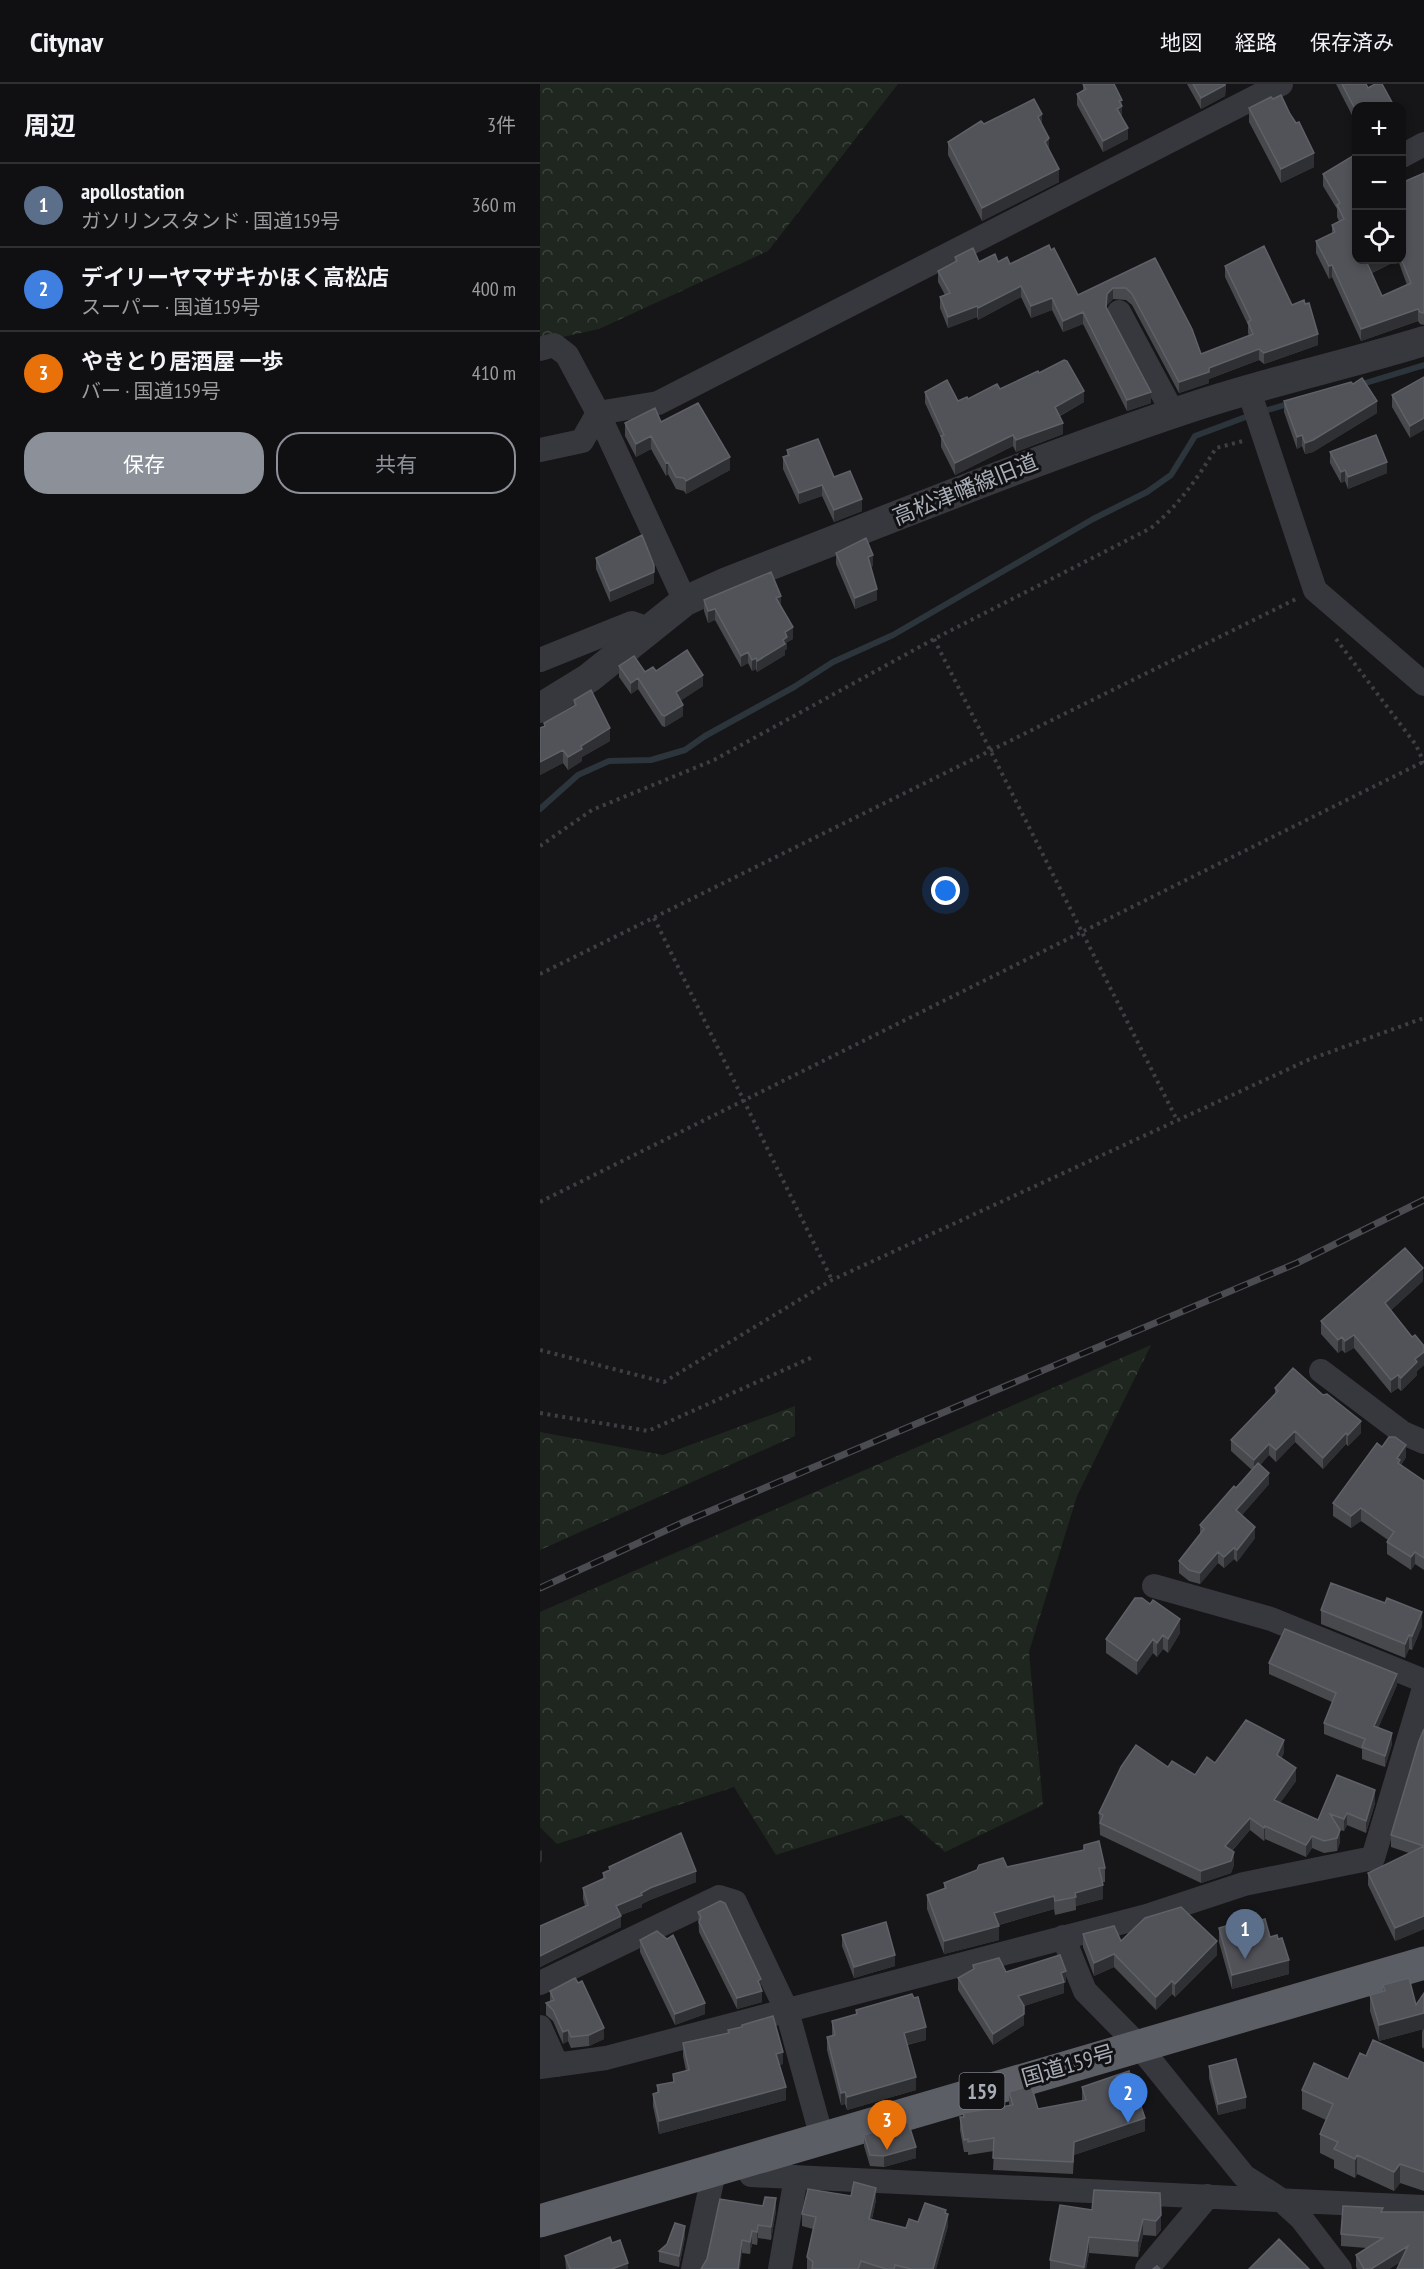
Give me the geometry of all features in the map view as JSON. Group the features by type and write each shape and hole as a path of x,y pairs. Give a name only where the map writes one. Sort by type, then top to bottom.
{"highway":[{"name":"国道159号","path":"540,2220 729,2167 1138,2045 1424,1963"}],"street":[{"path":"598,413 657,403 1281,84"},
{"path":"1406,153 1424,144"},
{"path":"1119,312 1173,413"},
{"name":"高松津幡線旧道","path":"540,708 589,678 685,601 1040,459 1173,413 1250,396 1424,341"},
{"path":"540,349 554,345 567,355 598,413 685,601"},
{"path":"1250,396 1315,590 1424,684"},
{"path":"540,450 582,441 598,413"},
{"path":"540,660 632,623 649,629"},
{"path":"1321,1371 1403,1433 1424,1442"},
{"path":"1154,1586 1271,1619 1424,1681"},
{"path":"540,2027 549,2066 606,2058 1178,1907 1244,1884 1372,1858 1424,1688"},
{"path":"540,1983 719,1897 735,1902 787,2011 822,2138"},
{"path":"1063,1937 1085,1991 1138,2045 1244,2176 1280,2199 1301,2218 1340,2269"},
{"path":"693,2269 729,2167 751,2175 1424,2207"},
{"path":"780,2269 796,2177"},
{"path":"1147,2269 1208,2196"}],"path":[{"path":"540,846 592,810 714,760 934,639 1151,528 1173,510 1192,487 1216,448 1263,433"},
{"path":"540,975 1315,590"},
{"path":"540,1202 1424,763 1416,745 1331,633"},
{"path":"934,639 1177,1120"},
{"path":"654,918 832,1280"},
{"path":"540,1350 664,1382 832,1280 1308,1060 1424,1018"},
{"path":"540,1413 648,1431 815,1356"}],"green space":[{"path":"540,84 898,84 768,251 599,329 540,342"},
{"path":"1151,1345 1077,1496 1029,1652 1043,1805 945,1852 902,1815 776,1855 734,1787 557,1844 540,1827 540,1612"},
{"path":"795,1406 795,1436 540,1550 540,1432 663,1455"}],"building":[{"path":"1083,84 1114,84 1122,100 1119,101 1122,106 1117,109 1128,128 1103,141 1077,94 1086,89"},
{"path":"1193,84 1225,84 1225,85 1201,98"},
{"path":"1342,84 1366,84 1368,88 1375,84 1382,84 1392,102 1352,102"},
{"path":"1281,95 1296,123 1299,122 1314,153 1281,169 1249,108 1271,97 1273,99"},
{"path":"1034,99 1042,114 1038,117 1049,138 1045,142 1059,169 982,208 948,142 981,121 984,124"},
{"path":"1352,156 1352,264 1367,264 1382,296 1411,283 1403,264 1406,264 1406,181 1424,173 1424,313 1418,309 1361,329 1332,265 1329,266 1316,241 1335,232 1332,225 1344,219 1337,205 1340,203 1323,174"},
{"path":"1049,245 1051,250 1054,248 1078,295 1155,258 1192,329 1201,354 1253,334 1248,322 1251,320 1225,266 1264,246 1292,305 1304,300 1305,304 1309,303 1318,334 1264,353 1259,349 1209,368 1209,372 1179,382 1132,294 1126,288 1113,288 1107,294 1106,307 1151,392 1127,400 1083,312 1063,321 1052,298 1031,306 1021,286 978,308 977,306 948,317 940,297 950,293 938,271 957,261 955,257 973,248 979,262 995,254 998,262 1007,257 1010,264"},
{"path":"1064,360 1067,361 1084,391 1055,407 1063,423 1016,440 1013,435 955,463 941,436 944,435 925,392 947,380 958,401 967,397 968,399 997,384 1000,389"},
{"path":"1424,377 1424,418 1410,426 1392,395"},
{"path":"1362,378 1377,401 1313,440 1305,443 1302,435 1297,437 1284,401 1351,382 1353,384"},
{"path":"698,403 730,457 686,481 684,478 676,477 651,436 636,444 625,423 655,408 661,422"},
{"path":"1376,435 1387,462 1348,477 1345,470 1341,472 1330,452"},
{"path":"818,439 834,477 850,471 862,499 834,510 822,485 799,493 783,457 789,455 787,450"},
{"path":"642,535 654,565 654,572 610,591 596,558"},
{"path":"866,538 873,555 868,557 877,589 855,598 836,553"},
{"path":"771,572 781,596 776,598 793,627 785,632 787,637 783,640 785,644 757,661 756,658 752,660 748,652 741,656 715,609 708,611 704,600"},
{"path":"687,650 703,675 676,692 683,705 665,716 662,715 638,678 631,683 619,666 634,656 645,672 653,667 656,671"},
{"path":"591,690 610,728 568,757 563,750 540,762 540,728 545,726 544,723 576,705 574,700"},
{"path":"1405,1248 1423,1268 1385,1303 1412,1337 1415,1335 1424,1346 1424,1352 1415,1359 1417,1362 1401,1378 1398,1375 1391,1380 1354,1335 1345,1341 1342,1337 1338,1340 1321,1321"},
{"path":"1293,1368 1323,1395 1327,1394 1361,1421 1348,1435 1346,1433 1323,1458 1295,1431 1276,1450 1269,1444 1254,1460 1231,1440 1278,1391 1275,1388"},
{"path":"1389,1437 1395,1437 1406,1445 1397,1458 1400,1460 1398,1463 1424,1481 1424,1558 1415,1552 1411,1557 1387,1542 1394,1532 1361,1508 1351,1516 1333,1503 1377,1443 1382,1447"},
{"path":"1258,1463 1269,1473 1236,1510 1255,1527 1237,1550 1234,1548 1224,1557 1218,1552 1200,1573 1189,1570 1179,1561 1204,1529 1200,1525 1234,1486 1236,1488"},
{"path":"1331,1583 1385,1603 1387,1598 1422,1612 1412,1636 1409,1635 1405,1644 1321,1610"},
{"path":"1135,1598 1142,1598 1150,1604 1153,1600 1180,1619 1168,1639 1163,1635 1157,1643 1153,1639 1137,1661 1106,1639"},
{"path":"1285,1629 1397,1674 1374,1726 1392,1733 1385,1756 1362,1747 1365,1739 1324,1723 1336,1693 1269,1663"},
{"path":"1246,1720 1284,1740 1277,1755 1296,1768 1274,1800 1318,1820 1337,1775 1375,1790 1366,1821 1347,1813 1344,1819 1330,1814 1340,1830 1337,1838 1324,1841 1312,1836 1306,1845 1265,1826 1264,1828 1250,1818 1225,1846 1234,1852 1231,1861 1201,1871 1100,1823 1103,1815 1099,1813 1121,1767 1136,1745 1168,1767 1172,1761 1195,1775 1207,1757 1215,1763"},
{"path":"1424,1729 1424,1846 1391,1835"},
{"path":"681,1833 696,1871 650,1888 641,1893 642,1895 616,1906 621,1916 540,1956 540,1926 588,1905 583,1888 605,1878 603,1873 610,1870 609,1867"},
{"path":"1099,1841 1105,1868 1099,1868 1103,1885 1075,1893 1076,1897 1055,1901 1054,1896 994,1913 999,1926 944,1941 927,1895 946,1888 944,1883 977,1870 979,1865 1003,1858 1007,1867 1084,1850 1084,1845"},
{"path":"1424,1846 1424,1916 1395,1928 1368,1873"},
{"path":"720,1901 725,1903 761,1979 758,1981 762,1991 737,1998 699,1922 701,1917 698,1912"},
{"path":"1181,1907 1217,1941 1175,1984 1172,1981 1156,1997 1114,1954 1094,1963 1083,1934 1114,1926 1121,1941 1145,1918"},
{"path":"1257,1917 1258,1921 1265,1919 1270,1937 1277,1935 1278,1939 1282,1938 1289,1960 1232,1975 1219,1928"},
{"path":"886,1922 895,1955 854,1967 842,1935"},
{"path":"657,1931 667,1939 673,1935 705,2003 675,2014 640,1940"},
{"path":"1060,1955 1066,1971 1061,1973 1064,1982 1018,1996 1024,2006 1024,2014 993,2034 958,1978 974,1969 973,1965 999,1958 1006,1972"},
{"path":"575,1978 578,1983 582,1981 604,2028 589,2035 571,2037 568,2030 563,2032 553,2010 546,2003 554,2000 550,1991"},
{"path":"1409,1978 1416,2005 1424,1993 1424,2013 1379,2025 1370,1995 1385,1991 1383,1985"},
{"path":"912,1994 914,1998 918,1997 926,2027 904,2033 916,2077 847,2097 845,2092 841,2093 827,2037 835,2035 832,2021 857,2014 856,2010"},
{"path":"773,2016 783,2052 776,2054 786,2087 659,2121 653,2094 659,2092 657,2085 674,2082 673,2074 689,2070 683,2043 729,2033 728,2030"},
{"path":"1373,2040 1424,2063 1424,2172 1400,2164 1394,2172 1357,2155 1355,2159 1334,2149 1338,2142 1320,2134 1333,2104 1302,2090 1314,2063 1348,2079 1360,2053 1366,2056"},
{"path":"1236,2059 1246,2097 1218,2104 1209,2066"},
{"path":"1129,2071 1145,2118 1074,2142 1073,2162 993,2158 994,2138 968,2142 968,2139 964,2140 960,2117 964,2117 963,2113 1013,2105 1009,2092 1031,2085 1038,2109 1086,2100 1082,2087"},
{"path":"908,2122 916,2147 884,2156 870,2155 864,2135"},
{"path":"854,2182 876,2188 869,2219 906,2228 909,2219 918,2222 925,2203 946,2210 945,2213 948,2214 933,2269 911,2269 895,2265 894,2269 886,2269 861,2261 858,2269 812,2269 813,2262 807,2257 816,2217 802,2214 808,2189 851,2196"},
{"path":"1094,2190 1160,2193 1161,2215 1156,2221 1143,2219 1138,2241 1089,2237 1084,2267 1050,2260 1060,2205 1092,2210"},
{"path":"765,2197 776,2198 771,2227 758,2225 757,2232 752,2231 750,2242 742,2240 738,2269 701,2269 707,2259 720,2199 763,2206"},
{"path":"1343,2206 1383,2208 1381,2212 1424,2212 1424,2269 1397,2269 1408,2246 1371,2269 1364,2269 1356,2255 1383,2238 1341,2234"},
{"path":"675,2223 685,2226 679,2256 659,2251 667,2244"},
{"path":"610,2237 612,2243 620,2240 628,2263 612,2269 570,2269 565,2256"},
{"path":"1279,2239 1309,2269 1249,2269"}],"waterway":[{"path":"1359,385 1424,365"},
{"path":"1261,412 1291,403"},
{"path":"540,809 578,775 609,761 651,760 685,750 705,736 794,687 833,662 893,635 1093,519 1147,492 1171,475 1195,436 1251,415"}],"railway":[{"path":"540,1588 684,1522 1297,1263 1424,1200"}],"place":[{"name":"apollostation","path":"1245,1959"},
{"name":"デイリーヤマザキかほく高松店","path":"1128,2123"},
{"name":"やきとり居酒屋 一歩","path":"887,2150"}]}
